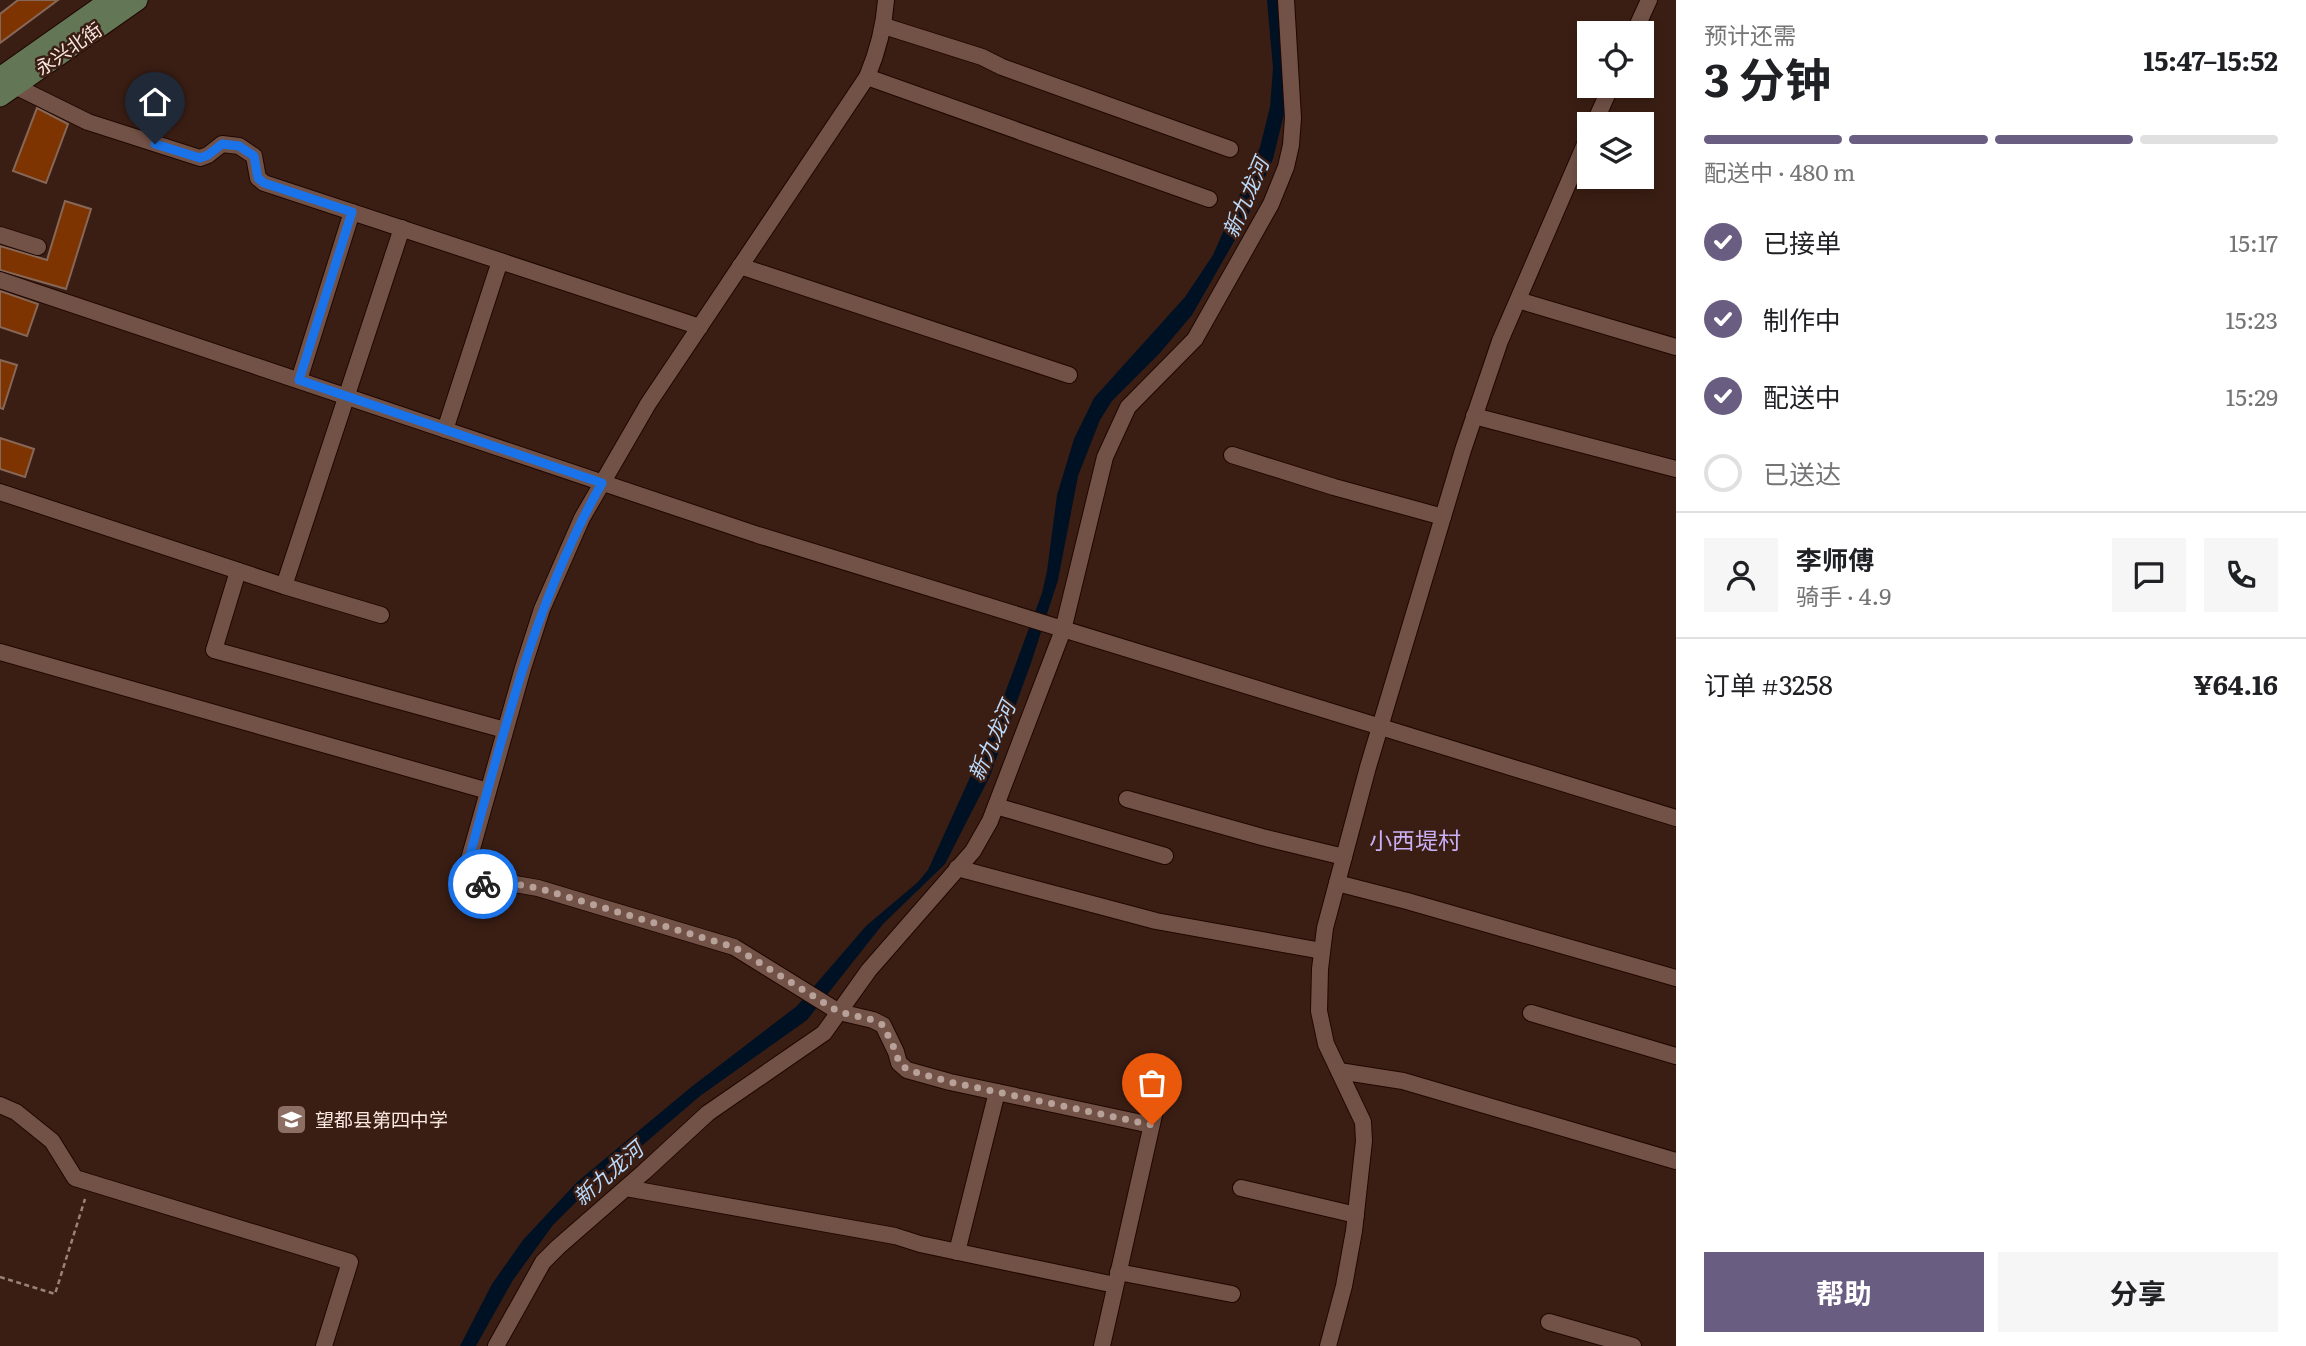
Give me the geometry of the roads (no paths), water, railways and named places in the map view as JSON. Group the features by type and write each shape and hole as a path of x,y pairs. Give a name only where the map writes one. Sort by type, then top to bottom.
{"main road":[{"name":"永兴北街","path":"5,87 111,0"},
{"name":"永兴北街","path":"5,87 137,0"}],"street":[{"path":"886,0 884,26 867,77 648,404 582,518 542,609 462,884 509,883 538,888 734,947 839,1012 883,1025 899,1063 908,1070 1152,1125"},
{"path":"496,1346 543,1262 708,1112 824,1033 863,977 973,850 996,806 1063,630 1105,457 1128,407 1195,339 1272,204 1286,167 1293,118 1286,0"},
{"path":"1639,21 1648,0"},
{"path":"884,26 982,57 1002,67 1230,149"},
{"path":"867,77 1209,199"},
{"path":"5,87 88,122 200,158 222,144 239,146 254,156 258,178 264,183 700,327"},
{"path":"1328,1346 1344,1286 1356,1215 1364,1141 1363,1122 1326,1044 1320,1011 1325,928 1380,727 1474,416 1500,341 1577,163"},
{"path":"299,380 352,212"},
{"path":"284,586 402,228"},
{"path":"0,235 38,247"},
{"path":"445,429 500,261"},
{"path":"740,266 1069,375"},
{"path":"0,280 771,540 1676,818"},
{"path":"1518,300 1676,347"},
{"path":"1474,416 1676,469"},
{"path":"1232,454 1334,487 1443,516"},
{"path":"0,492 284,586 381,615"},
{"path":"238,571 214,650 505,730"},
{"path":"0,652 488,791"},
{"path":"1127,799 1344,857"},
{"path":"996,806 1165,856"},
{"path":"957,869 1156,921 1322,951"},
{"path":"1337,883 1676,978"},
{"path":"1531,1013 1676,1056"},
{"path":"1339,1071 1403,1081 1676,1161"},
{"path":"1102,1346 1161,1084"},
{"path":"957,1252 997,1092"},
{"path":"0,1104 16,1112 52,1141 75,1178 350,1262 324,1346"},
{"path":"626,1188 895,1236 957,1252 1232,1294"},
{"path":"1241,1188 1356,1215"},
{"path":"1549,1322 1633,1346"}],"water":[{"name":"新九龙河","path":"1267,0 1280,0 1285,110 1273,159 1244,224 1192,315 1159,354 1112,401 1100,420 1078,476 1058,580 1031,663 990,776 945,864 883,924 807,1020 700,1096 576,1202 553,1225 513,1280 476,1346 460,1346 492,1284 523,1240 577,1182 690,1088 797,1006 866,926 918,882 928,870 991,731 1042,593 1057,495 1074,439 1094,398 1185,297 1213,255 1260,147 1270,107 1273,68"}],"place":[{"name":"望都县第四中学","path":"292,1119"}],"district":[{"name":"小西堤村","path":"1415,839"}]}
